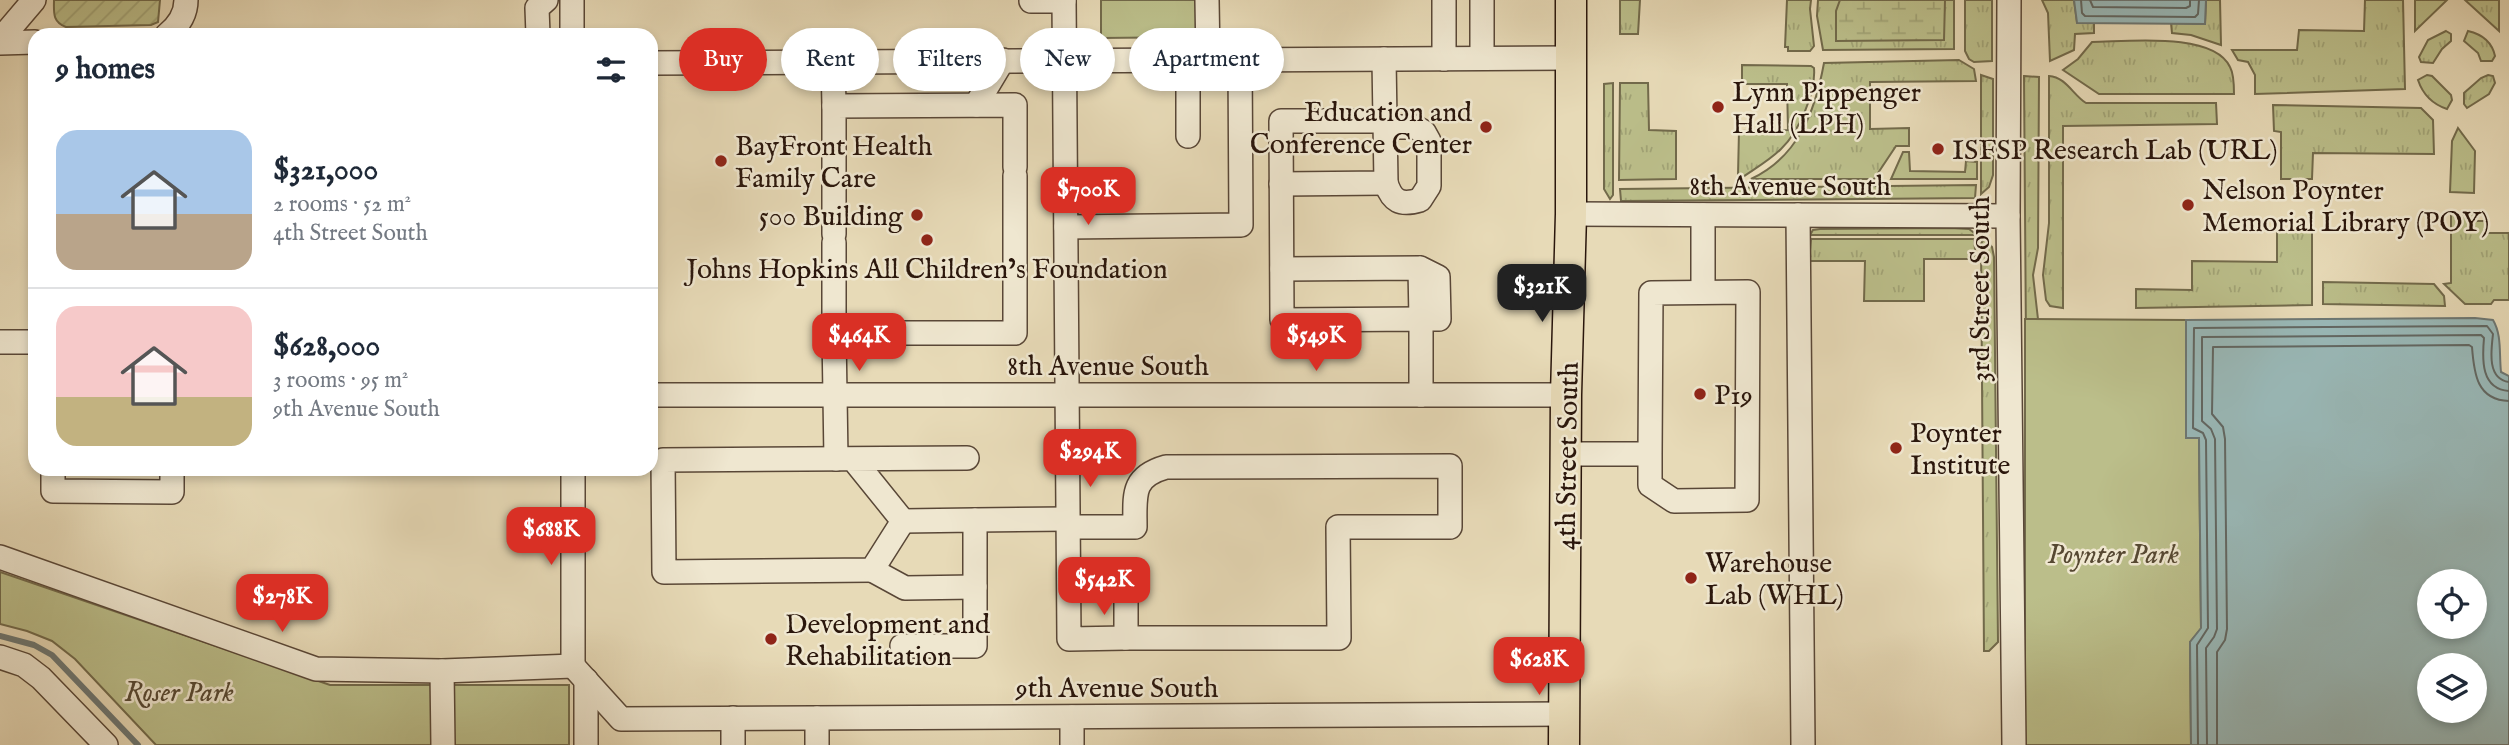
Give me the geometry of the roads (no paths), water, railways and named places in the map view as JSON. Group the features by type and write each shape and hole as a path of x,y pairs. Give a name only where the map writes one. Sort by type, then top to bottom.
{"main road":[{"name":"4th Street South","path":"1564,745 1571,0"}],"street":[{"path":"0,41 34,0"},
{"path":"174,28 183,14 186,0"},
{"path":"538,28 537,8 546,0"},
{"path":"572,0 572,28"},
{"path":"1031,1 1064,0 1064,28"},
{"path":"1203,28 1207,0"},
{"path":"1444,0 1444,58"},
{"path":"1482,0 1482,58"},
{"name":"3rd Street South","path":"2009,0 2008,216 2014,745"},
{"path":"0,41 28,42"},
{"path":"1384,58 1385,124 1386,183 1390,195 1408,204 1420,200 1429,186 1429,141 1424,132 1415,127 1385,124 1281,121 1282,320 1421,319"},
{"path":"1284,59 1571,58"},
{"path":"658,63 781,62"},
{"path":"834,91 835,395 844,459 903,521 975,520 1068,523 1135,527 1135,491 1146,475 1166,467 1450,466 1450,527 1338,527 1339,638 1069,639 1068,523 1068,395 1065,91"},
{"path":"976,106 985,91"},
{"path":"1188,136 1194,91"},
{"path":"1066,227 1241,225 1240,91"},
{"path":"834,106 1015,105 1015,333 834,333"},
{"path":"1281,184 1386,183"},
{"name":"8th Avenue South","path":"1571,215 2008,216"},
{"path":"1703,215 1703,292"},
{"path":"1798,215 1803,745"},
{"path":"1282,269 1420,268 1421,395"},
{"path":"1748,292 1747,500 1674,501 1650,485 1650,454 1651,293 1748,292"},
{"path":"0,341 28,342"},
{"name":"8th Avenue South","path":"658,395 1566,395"},
{"path":"1565,454 1650,454"},
{"path":"967,458 663,460 664,572 872,570 905,588 975,587"},
{"path":"53,476 53,491 172,492 172,476"},
{"path":"573,476 580,673 586,745"},
{"path":"902,646 975,646 975,520"},
{"path":"872,570 903,521"},
{"path":"0,557 316,669 580,673"},
{"path":"1069,584 1126,584 1126,638"},
{"path":"0,657 24,665 41,678 106,745"},
{"path":"442,671 443,745"},
{"name":"9th Avenue South","path":"580,673 621,719 1564,714"},
{"path":"1072,717 1072,745"},
{"path":"733,718 733,745"},
{"path":"817,718 817,745"}],"water":[{"path":"2074,0 2206,0 2205,24 2077,23"},
{"path":"2186,320 2493,320 2499,338 2501,372 2509,376 2509,745 2191,745 2190,642 2201,628 2199,438 2186,438"}],"waterway":[{"path":"0,636 34,645 52,655 138,745"}],"place":[{"name":"Lynn Pippenger Hall (LPH)","path":"1718,107"},
{"name":"Education and Conference Center","path":"1486,127"},
{"name":"ISFSP Research Lab (URL)","path":"1938,149"},
{"name":"BayFront Health Family Care","path":"721,161"},
{"name":"Nelson Poynter Memorial Library (POY)","path":"2188,205"},
{"name":"500 Building","path":"917,215"},
{"name":"Johns Hopkins All Children’s Foundation","path":"927,240"},
{"name":"P19","path":"1700,394"},
{"name":"Poynter Institute","path":"1896,448"},
{"name":"Warehouse Lab (WHL)","path":"1691,578"},
{"name":"Development and Rehabilitation","path":"771,639"}],"park label":[{"name":"Poynter Park","path":"2113,553"},
{"name":"Roser Park","path":"179,691"}]}
